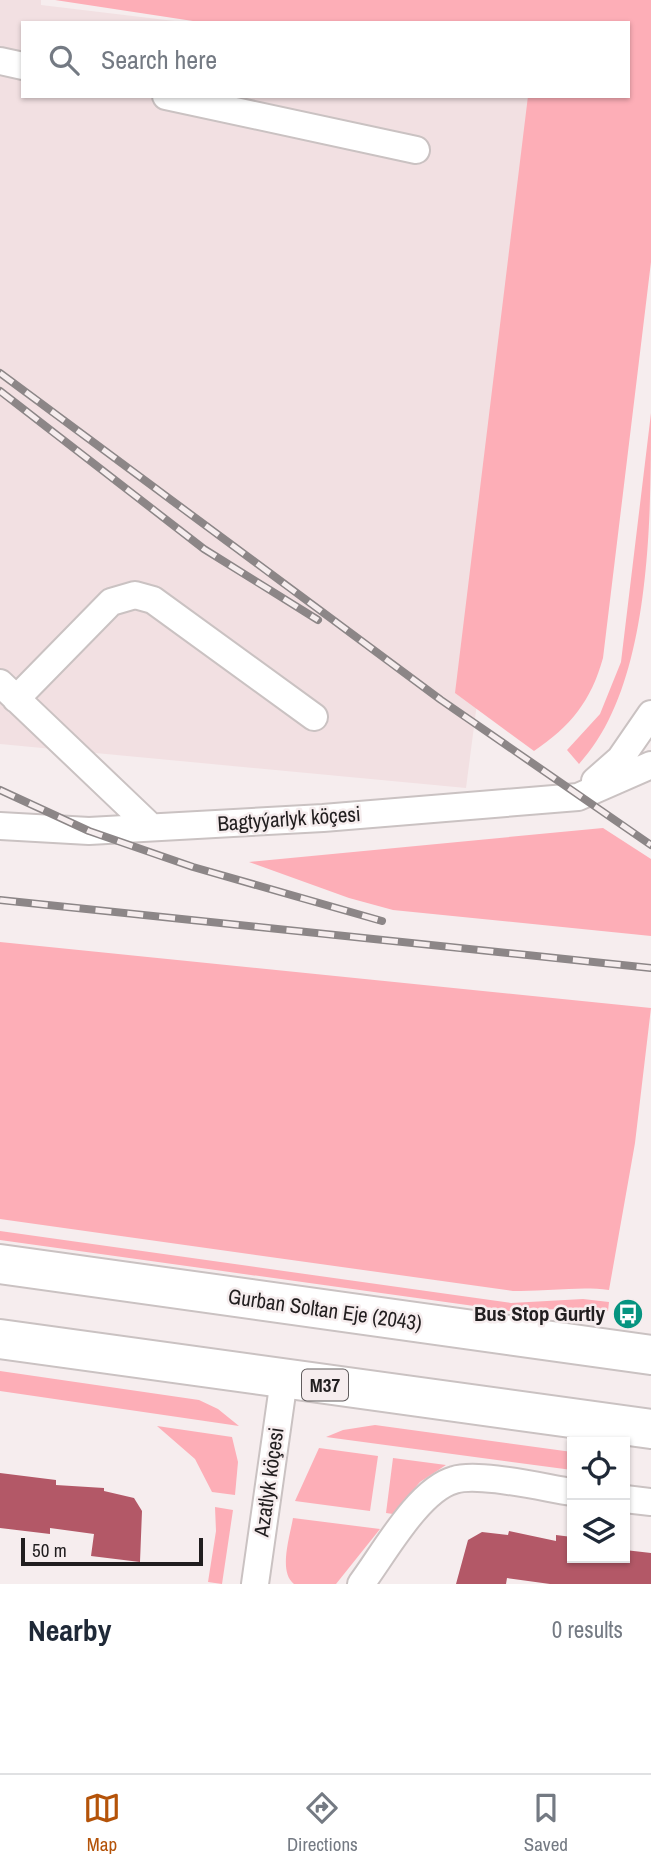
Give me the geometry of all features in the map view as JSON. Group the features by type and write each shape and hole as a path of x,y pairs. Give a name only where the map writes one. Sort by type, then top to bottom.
{"highway":[{"name":"Gurban Soltan Eje (2043)","path":"0,1264 651,1355"},
{"name":"M37","path":"0,1339 651,1429"}],"street":[{"path":"0,61 21,66"},
{"path":"175,98 416,150"},
{"path":"151,827 8,691 111,602 135,595 153,600 314,717"},
{"path":"578,797 620,759 651,714"},
{"name":"Bagtyýarlyk köçesi","path":"0,826 89,831 323,818 578,797 651,765"},
{"name":"Azatlyk köçesi","path":"255,1584 284,1379"},
{"path":"361,1584 415,1510 435,1489 454,1480 473,1478 567,1491"},
{"path":"630,1500 651,1502"}],"shaded area":[{"path":"0,0 41,0 41,5 174,21 21,21 21,98 556,98 466,788 0,744"},
{"path":"55,0 651,0 651,262 603,658 586,700 578,711 559,732 534,751 455,693 528,98 630,98 630,21 193,21"},
{"path":"651,413 647,552 642,601 633,648 621,692 603,731 579,764 567,750 600,714 621,662"},
{"path":"603,828 651,859 651,936 393,910 349,898 249,862"},
{"path":"0,942 651,1008 635,1143 609,1290 513,1291 0,1219"},
{"path":"0,1231 511,1303 583,1299 609,1302 608,1311 583,1308 510,1311 0,1240"},
{"path":"0,1371 199,1400 218,1409 239,1426 0,1391"},
{"path":"375,1425 567,1451 567,1469 326,1437 343,1430"},
{"path":"157,1426 232,1437 238,1462 235,1495 212,1492 195,1459"},
{"path":"319,1448 378,1456 370,1511 295,1501"},
{"path":"393,1458 446,1465 420,1482 393,1514 386,1513"},
{"path":"215,1507 233,1510 222,1584 208,1582 216,1531"},
{"path":"293,1518 380,1529 336,1584 294,1584 289,1578 286,1563"}],"building":[{"path":"0,1473 56,1480 56,1485 104,1488 104,1491 134,1498 142,1511 140,1562 91,1556 94,1534 50,1528 50,1534 0,1528"},
{"path":"509,1531 556,1541 556,1535 567,1536 567,1563 630,1563 630,1551 651,1553 651,1584 550,1584 507,1578 506,1584 456,1584 468,1540 482,1532 508,1535"}],"railway":[{"path":"0,373 441,700 651,845"},
{"path":"0,391 204,549 318,620"},
{"path":"0,790 89,831 193,867 382,921"},
{"path":"0,900 651,968"}],"place":[{"name":"Bus Stop Gurtly","path":"628,1314"}]}
